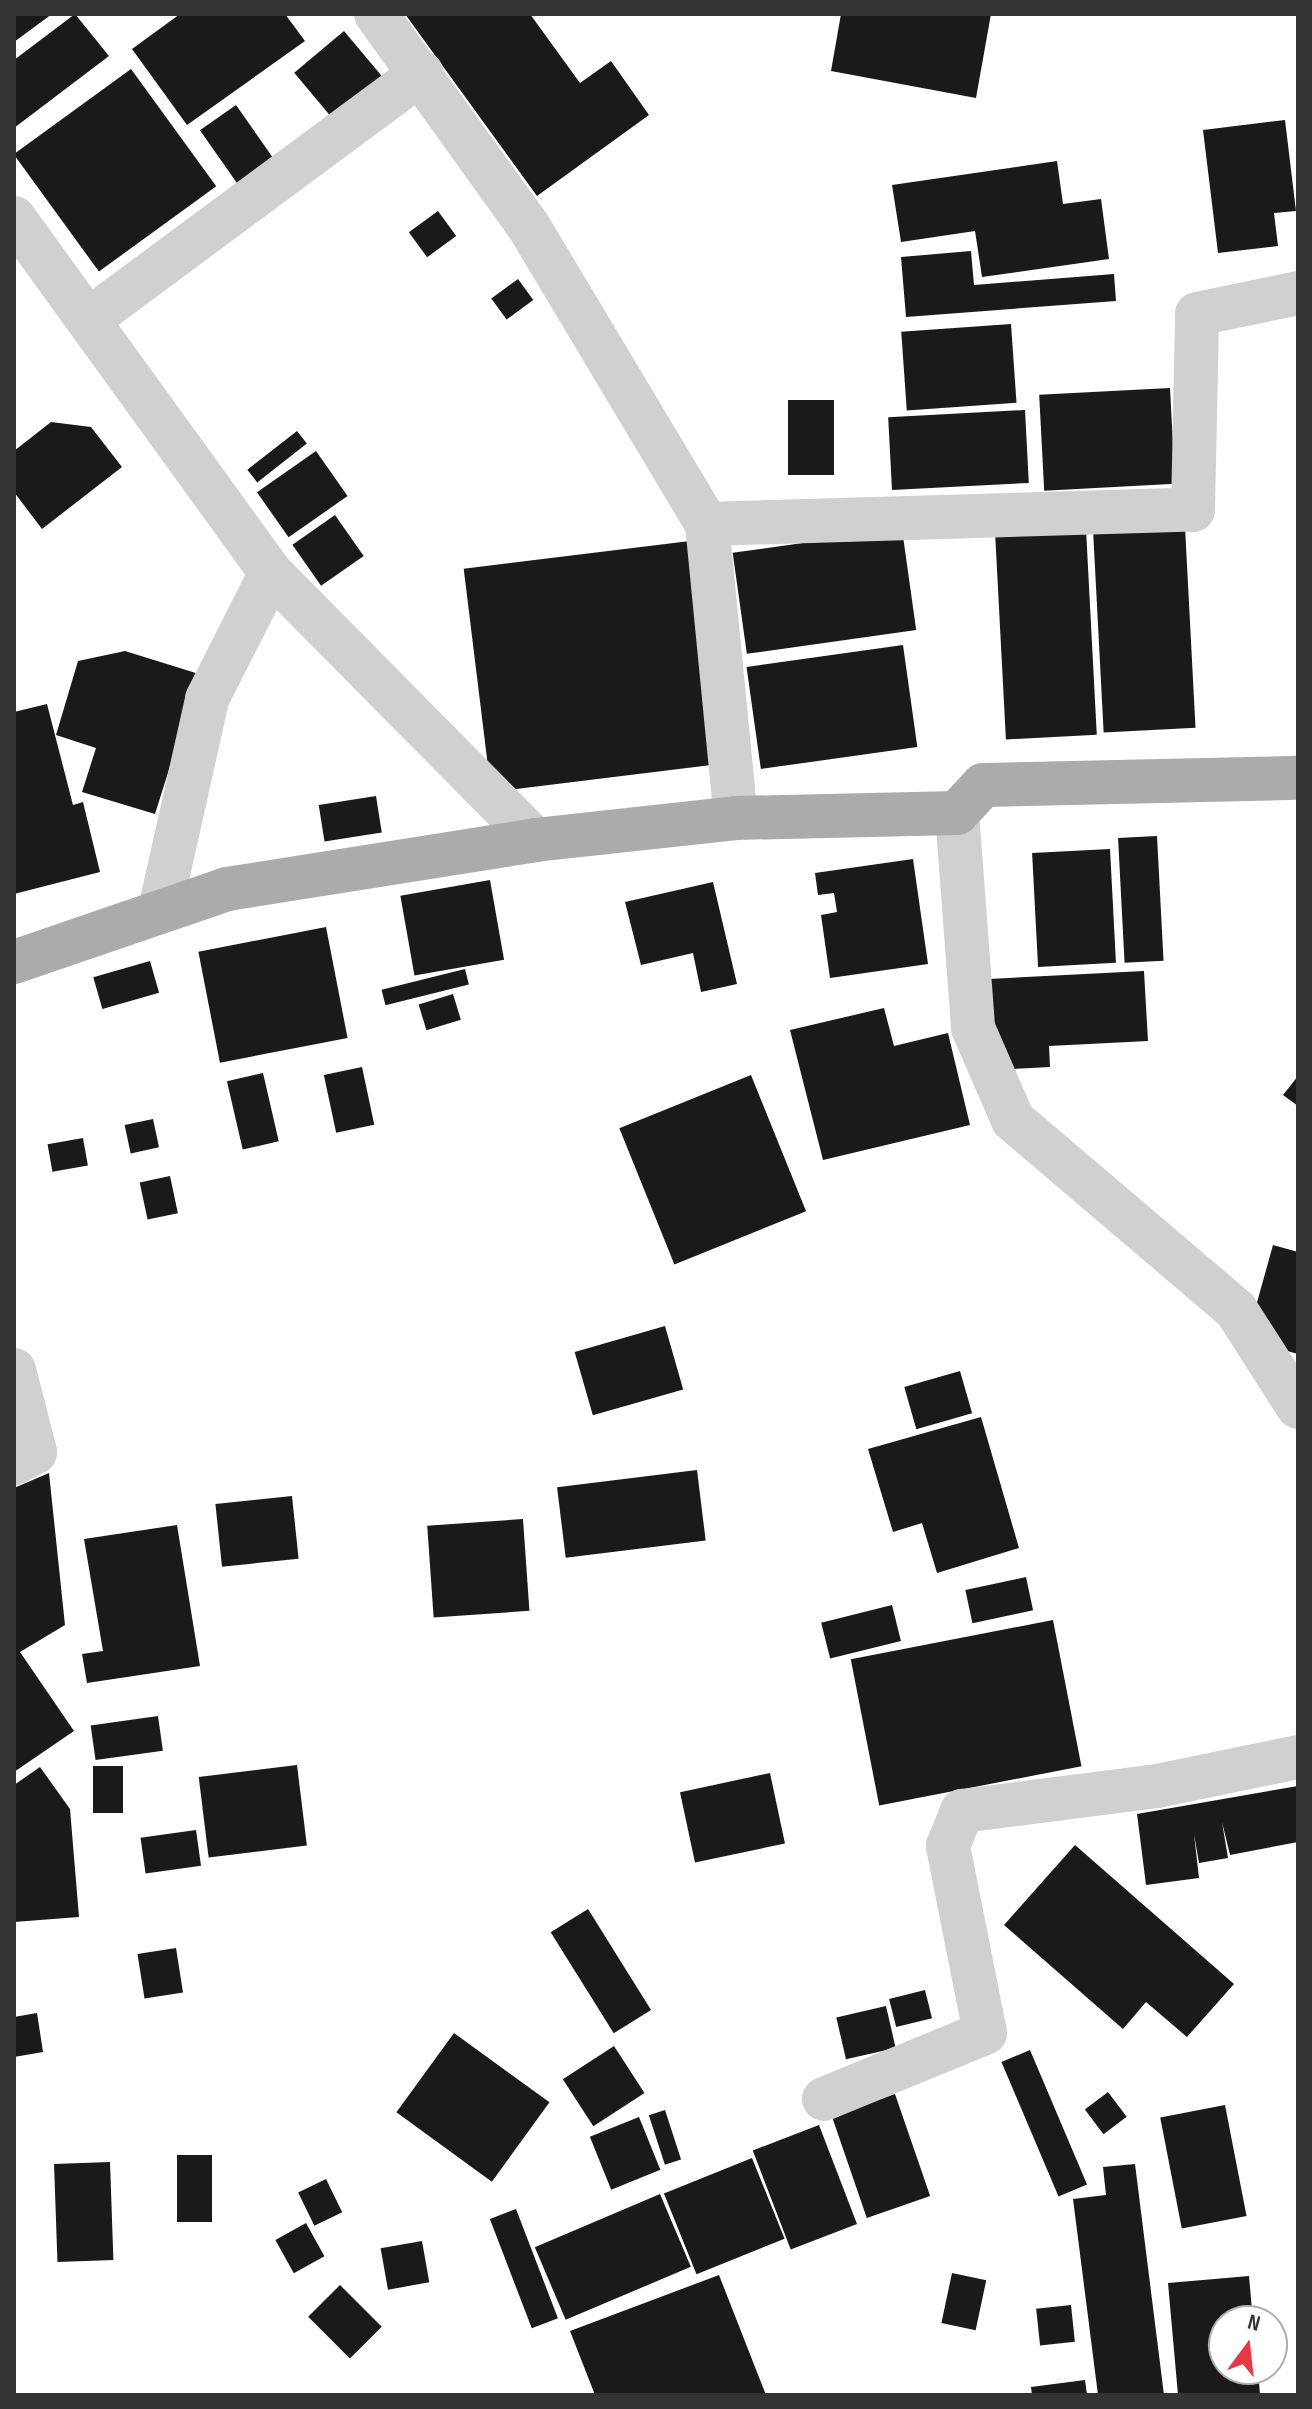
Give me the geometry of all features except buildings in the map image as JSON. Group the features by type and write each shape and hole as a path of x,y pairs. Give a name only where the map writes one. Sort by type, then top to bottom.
{"main road":[{"path":"14,962 160,910 268,880 535,840 736,818 957,813 983,785 1298,778"}],"street":[{"path":"376,14 422,73 529,227 707,524 736,818"},
{"path":"88,320 422,73"},
{"path":"14,218 271,573 535,840"},
{"path":"707,524 1193,510 1197,314 1298,293"},
{"path":"160,910 207,699 271,573"},
{"path":"957,813 973,1028 1013,1120 1236,1310 1298,1407"},
{"path":"14,1370 35,1452 14,1463"},
{"path":"824,2099 985,2033 948,1846 962,1811 1157,1786 1298,1757"}]}
